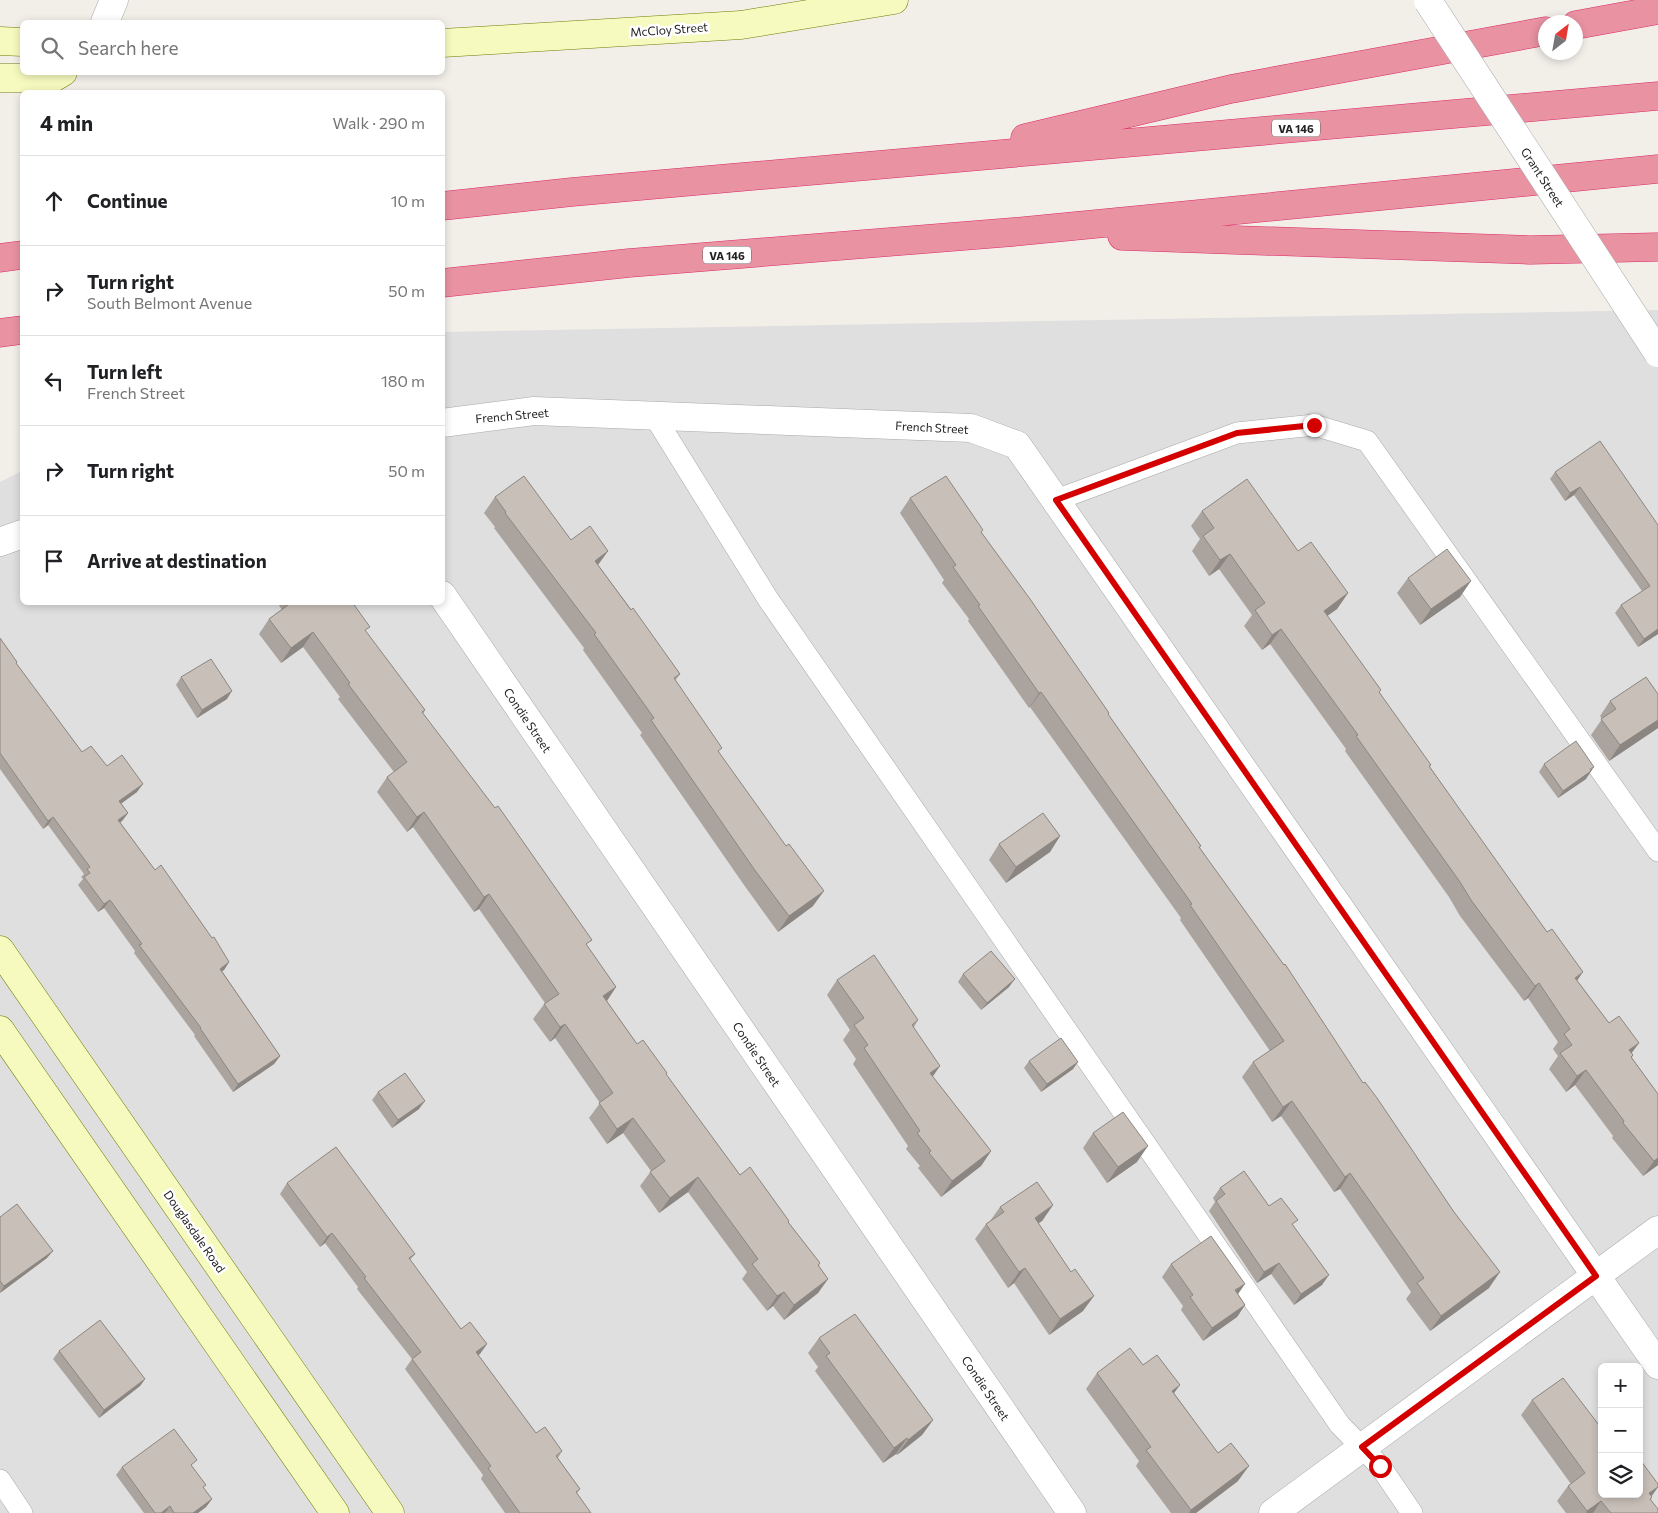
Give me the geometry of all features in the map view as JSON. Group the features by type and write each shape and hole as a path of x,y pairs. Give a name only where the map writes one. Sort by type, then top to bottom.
{"highway":[{"path":"1583,24 1658,10"},
{"path":"934,160 1231,89 1538,32"},
{"name":"VA 146","path":"445,206 572,192 1658,96"},
{"name":"VA 146","path":"445,283 629,263 1013,232 1658,169"},
{"path":"1013,232 1530,250 1658,247"},
{"path":"0,258 20,255"},
{"path":"0,333 20,330"}],"street":[{"path":"107,20 114,0"},
{"name":"McCloy Street","path":"445,43 741,24 894,0"},
{"name":"Grant Street","path":"1428,0 1658,353"},
{"path":"0,41 20,42"},
{"path":"0,78 53,78 58,75"},
{"name":"French Street","path":"445,423 534,411 653,414 971,428 1017,445 1658,1365"},
{"path":"0,542 20,535"},
{"name":"Condie Street","path":"445,599 1072,1513"},
{"name":"Douglasdale Road","path":"0,950 390,1513"},
{"path":"0,1030 335,1513"},
{"path":"1273,1513 1658,1230"}],"lane":[{"path":"653,414 774,608 1340,1425 1380,1466 1412,1513"},
{"path":"1056,500 1237,433 1314,425 1367,441 1658,851"},
{"path":"0,1480 22,1513"}],"shaded area":[{"path":"1658,310 1658,1513 0,1513 0,482 20,472 20,605 445,605 445,332"}],"building":[{"path":"1600,441 1658,525 1658,629 1644,639 1621,605 1650,586 1580,487 1570,493 1555,472"},
{"path":"524,476 571,540 590,526 608,551 595,561 631,610 633,608 680,674 674,678 722,748 718,751 786,846 789,844 824,891 789,916 754,869 651,720 654,718 594,634 596,633 505,513 495,497"},
{"path":"946,476 983,530 981,532 1109,713 1201,846 1199,847 1285,964 1363,1083 1365,1082 1377,1098 1454,1212 1500,1272 1441,1316 1417,1283 1424,1278 1350,1173 1345,1177 1292,1101 1283,1107 1253,1062 1284,1041 1190,905 1192,904 978,606 980,605 953,567 956,565 910,498"},
{"path":"1247,479 1298,551 1311,542 1348,593 1324,611 1381,690 1379,692 1431,765 1429,766 1547,932 1552,929 1583,972 1575,978 1609,1023 1619,1016 1639,1043 1629,1050 1633,1055 1631,1057 1658,1094 1658,1158 1654,1161 1623,1123 1624,1121 1586,1070 1577,1076 1560,1053 1572,1045 1564,1034 1570,1029 1539,983 1535,986 1471,900 1356,736 1358,735 1281,629 1272,635 1255,610 1265,603 1230,554 1220,560 1203,536 1214,528 1202,511"},
{"path":"1447,549 1471,581 1431,609 1408,578"},
{"path":"288,605 354,605 370,627 365,630 425,710 422,712 495,808 498,806 592,940 586,944 616,987 603,996 637,1044 643,1040 740,1175 750,1167 788,1222 820,1263 818,1265 828,1279 794,1305 784,1292 777,1296 752,1264 758,1259 698,1177 670,1198 650,1172 665,1161 633,1118 617,1129 599,1103 613,1093 565,1024 560,1027 544,1004 559,994 489,894 484,897 424,812 417,817 387,777 407,762 348,684 350,683 313,632 291,648 269,619"},
{"path":"0,638 16,663 82,752 91,746 107,766 122,755 143,784 119,801 128,813 118,820 155,870 161,865 212,938 214,937 229,962 220,969 280,1056 238,1084 201,1028 139,945 142,944 110,900 104,904 84,877 90,873 87,869 90,867 53,817 48,821 0,753"},
{"path":"211,659 232,691 202,710 181,677"},
{"path":"1646,677 1658,694 1658,720 1620,745 1601,719 1616,709 1610,701"},
{"path":"1576,741 1594,767 1563,791 1544,764"},
{"path":"1043,813 1060,836 1016,867 999,844"},
{"path":"991,951 1015,979 987,1003 963,974"},
{"path":"874,955 918,1020 912,1025 940,1066 930,1073 991,1151 952,1181 929,1153 931,1151 917,1133 920,1131 864,1048 868,1045 854,1025 864,1018 837,980"},
{"path":"1061,1038 1078,1062 1047,1084 1029,1061"},
{"path":"405,1073 425,1101 398,1120 378,1092"},
{"path":"1123,1112 1148,1146 1118,1167 1093,1133"},
{"path":"336,1147 415,1254 409,1258 461,1329 470,1322 487,1344 476,1352 536,1433 545,1427 562,1451 556,1456 580,1489 576,1492 591,1513 520,1513 488,1468 491,1466 412,1359 421,1352 332,1233 327,1237 287,1183"},
{"path":"1244,1171 1269,1206 1281,1198 1298,1220 1292,1224 1329,1275 1301,1294 1279,1263 1264,1272 1216,1201 1225,1194 1220,1188"},
{"path":"1037,1182 1053,1205 1035,1218 1071,1272 1075,1269 1094,1296 1060,1319 1025,1268 1019,1272 986,1224 1004,1212 1000,1207"},
{"path":"17,1204 53,1251 4,1286 0,1281 0,1217"},
{"path":"1211,1236 1245,1284 1235,1290 1245,1305 1212,1328 1190,1297 1193,1295 1171,1264"},
{"path":"855,1314 933,1420 908,1440 907,1438 894,1448 826,1356 830,1353 819,1338"},
{"path":"100,1320 145,1379 104,1410 59,1351"},
{"path":"1130,1348 1143,1365 1157,1355 1180,1385 1172,1391 1218,1453 1231,1443 1249,1466 1191,1510 1146,1450 1151,1447 1097,1373"},
{"path":"1563,1378 1598,1424 1598,1498 1643,1498 1643,1464 1658,1484 1658,1487 1649,1493 1652,1497 1650,1499 1658,1509 1658,1513 1611,1513 1601,1501 1587,1511 1568,1486 1585,1473 1532,1400"},
{"path":"174,1429 197,1460 191,1465 206,1485 203,1487 212,1499 193,1513 174,1513 170,1506 161,1513 155,1513 122,1467"}],"route":[{"path":"1314,425 1237,433 1056,500 1596,1276 1362,1447 1380,1466"}]}
